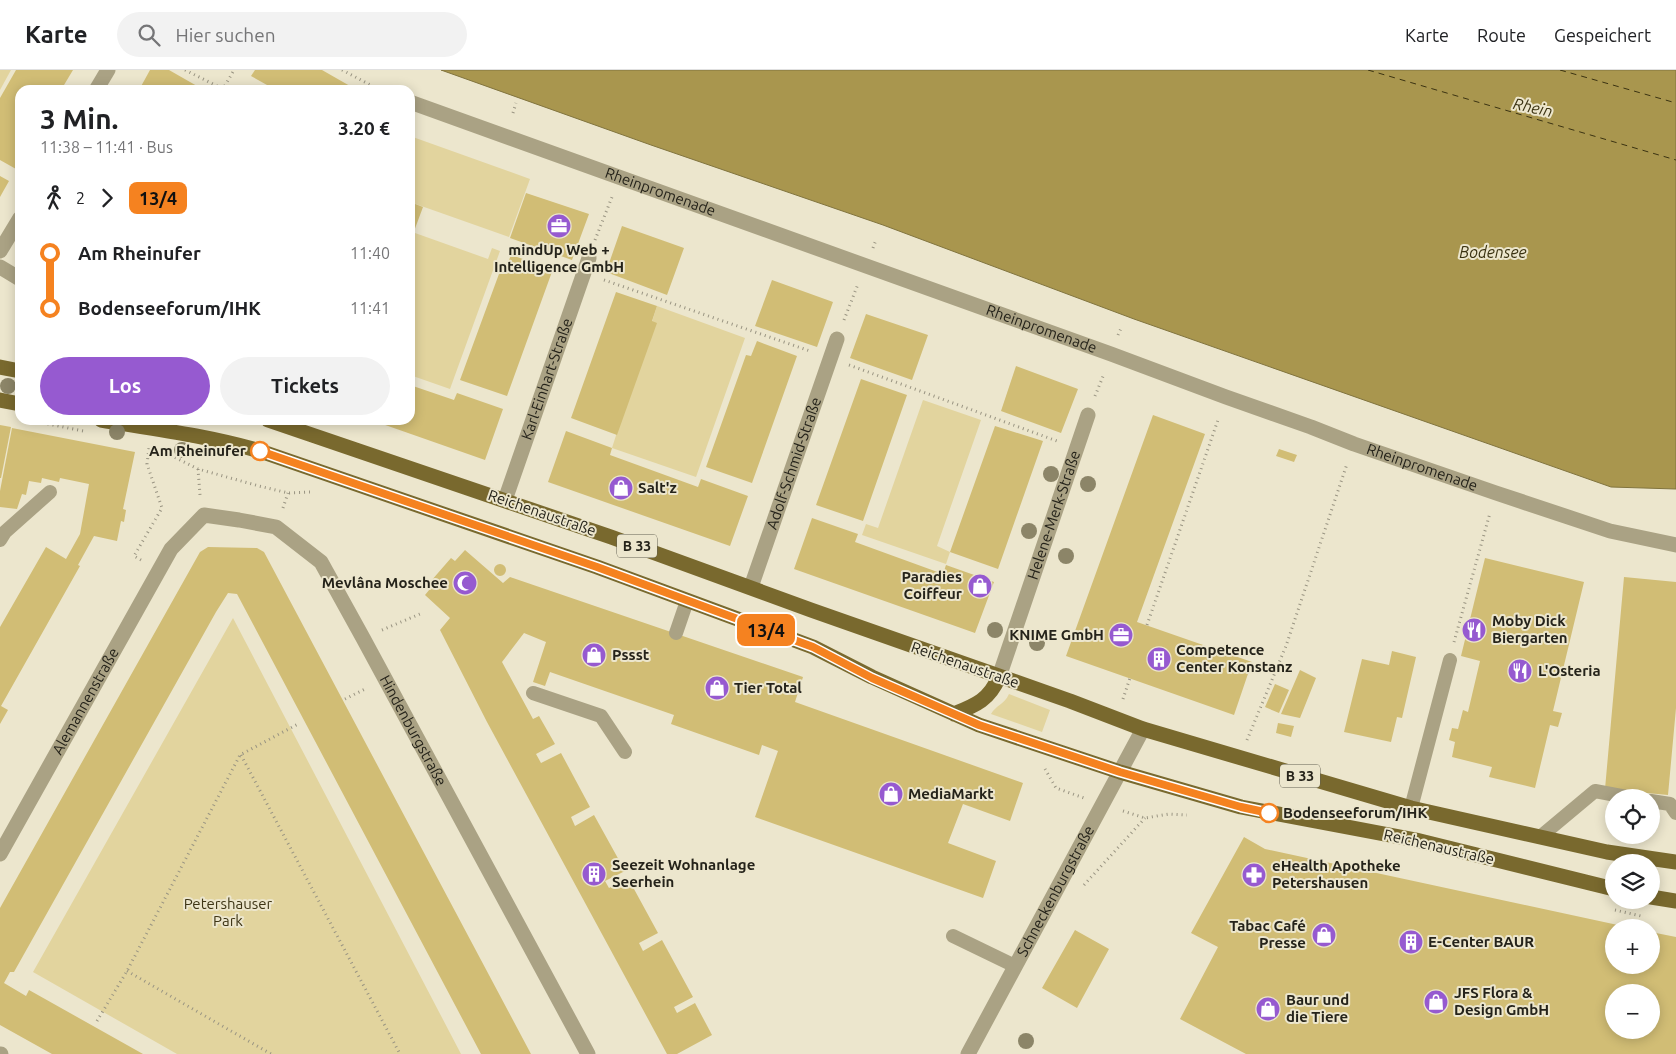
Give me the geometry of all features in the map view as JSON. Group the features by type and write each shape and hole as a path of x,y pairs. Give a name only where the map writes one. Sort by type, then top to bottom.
{"main road":[{"path":"0,367 15,370"},
{"path":"0,400 15,403"},
{"name":"Reichenaustraße","path":"130,425 206,438 260,451 597,567 813,647 872,678 979,725 1120,772 1241,807 1416,840 1605,887"},
{"name":"Reichenaustraße","path":"283,425 505,500 1070,700 1143,729 1411,808 1607,852 1676,862"},
{"path":"954,714 978,705 993,690 998,676"},
{"path":"1660,898 1676,901"}],"street":[{"path":"99,85 108,70"},
{"name":"Rheinpromenade","path":"415,104 866,265 1354,444 1610,531 1676,545"},
{"path":"0,251 15,226"},
{"name":"Karl-Einhart-Straße","path":"505,500 588,258"},
{"path":"0,267 15,276"},
{"name":"Adolf-Schmid-Straße","path":"751,587 837,339"},
{"name":"Helene-Merk-Straße","path":"998,676 1088,415"},
{"name":"Hindenburgstraße","path":"171,549 204,515 276,527 321,562 588,1054"},
{"name":"Alemannenstraße","path":"0,854 171,549"},
{"name":"Schneckenburgstraße","path":"968,1054 1143,729"}],"lane":[{"path":"0,540 5,532 50,492"},
{"path":"676,633 687,601"},
{"path":"1411,808 1450,660"},
{"path":"533,693 601,716 625,752"},
{"path":"1540,837 1595,791 1605,793"},
{"path":"1660,802 1670,804 1676,813"},
{"path":"953,936 1015,966"}],"path":[{"path":"185,70 214,85"},
{"path":"226,85 234,70"},
{"path":"342,70 370,85"},
{"path":"513,112 516,103"},
{"path":"588,258 619,177"},
{"path":"837,339 866,265"},
{"path":"582,273 829,358"},
{"path":"1088,415 1111,354"},
{"path":"857,368 1077,448"},
{"path":"53,425 85,432"},
{"path":"1147,625 1212,436"},
{"path":"1239,758 1286,646 1354,444"},
{"path":"157,449 149,445 147,464 162,508 134,556 158,571"},
{"path":"165,453 198,469 259,486 288,493 317,491"},
{"path":"1459,626 1496,492"},
{"path":"363,638 420,614"},
{"path":"1122,701 1130,678"},
{"path":"98,1021 127,971 240,755 298,724"},
{"path":"1046,769 1053,749"},
{"path":"240,755 400,1054"},
{"path":"1036,766 1046,769 1056,788 1145,818 1169,814 1195,817"},
{"path":"1054,894 1086,884 1145,818"},
{"path":"1614,910 1642,916"},
{"path":"127,971 271,1054"}],"green space":[{"path":"0,70 11,70 0,90"},
{"path":"415,138 530,179 509,237 415,204"},
{"path":"415,233 488,259 492,248 500,251 450,389 415,377"},
{"path":"657,306 745,338 696,477 612,448"},
{"path":"923,400 981,420 937,546 950,552 946,564 862,535 866,524 878,528"},
{"name":"Petershauser Park","path":"233,618 461,1054 177,1054 33,972"},
{"path":"1009,694 1050,710 1042,732 991,714"}],"water":[{"name":"Bodensee","path":"441,70 1676,70 1676,489 1611,487 1134,319 883,225"}],"building":[{"path":"16,70 73,70 64,85 15,85 15,168 0,160 0,98"},
{"path":"150,70 169,70 195,85 142,85"},
{"path":"255,70 322,70 348,85 267,85 251,76"},
{"path":"0,176 9,181 0,197"},
{"path":"526,193 589,214 572,260 510,238"},
{"path":"415,204 423,207 415,229"},
{"path":"622,226 684,248 667,295 606,272"},
{"path":"511,255 553,269 507,396 460,380 503,263 507,265"},
{"path":"772,280 833,302 817,347 755,326"},
{"path":"616,292 657,306 652,321 657,323 617,435 571,418"},
{"path":"866,314 928,335 912,380 850,358"},
{"path":"757,341 797,356 752,483 706,467 746,355 751,356"},
{"path":"1016,366 1078,389 1061,433 1001,411"},
{"path":"861,379 907,395 863,521 816,505"},
{"path":"415,387 454,400 457,393 503,409 485,460 385,425 415,425"},
{"path":"1153,415 1205,434 1137,622 1252,662 1234,715 1066,656"},
{"path":"0,425 11,427 1,478 0,478"},
{"path":"995,426 1043,441 998,569 950,552"},
{"path":"12,428 135,452 123,509 126,510 124,522 121,521 117,541 94,536 78,565 80,566 1,706 8,710 0,724 0,627 46,547 66,559 80,534 89,484 60,478 59,482 42,478 41,483 29,481 26,495 22,494 17,509 0,507 0,491"},
{"path":"566,431 612,448 610,455 698,487 701,479 748,496 730,546 548,482"},
{"path":"1279,449 1297,455 1294,462 1276,456"},
{"path":"812,518 858,534 855,542 943,574 946,565 994,582 975,633 794,569"},
{"path":"208,547 257,548 264,552 531,1054 481,1054 237,594 228,593 14,972 10,972 4,983 26,996 29,990 143,1054 52,1054 0,1025 0,908 200,552"},
{"path":"465,550 503,583 510,577 803,677 795,702 1023,783 1010,821 963,804 948,843 996,861 983,898 755,817 778,751 762,745 759,755 671,724 674,715 550,672 545,686 533,682 546,642 524,633 502,662 533,719 539,716 555,744 536,754 541,763 561,753 590,807 571,817 575,826 594,815 625,871 605,881 609,888 628,878 658,933 639,943 643,951 662,940 693,997 674,1007 677,1013 695,1003 712,1035 677,1054 667,1054 487,722 440,630 450,618 425,595 434,584 431,581 451,558 455,561"},
{"name":"L'Osteria","path":"1485,558 1584,582 1553,711 1562,713 1558,727 1550,725 1535,788 1489,777 1492,767 1452,757 1455,742 1449,740 1452,728 1458,729 1463,710 1468,712 1480,661 1461,656"},
{"path":"498,564 502,564 506,570 502,576 498,576 494,572 494,568"},
{"path":"1624,577 1676,582 1676,708 1668,795 1660,794 1660,789 1605,789"},
{"path":"1392,651 1416,657 1402,718 1397,717 1391,742 1344,732 1362,659 1389,665"},
{"path":"1300,670 1316,678 1300,718 1281,714"},
{"path":"1275,684 1289,690 1279,713 1265,707"},
{"path":"1278,723 1294,726 1291,737 1276,733"},
{"name":"E-Center BAUR","path":"1244,837 1265,849 1605,922 1605,974 1660,974 1660,934 1676,937 1676,1054 1246,1054 1180,1019 1218,947 1191,933"},
{"path":"1075,930 1109,949 1077,1008 1042,988"}],"ferry route":[{"path":"1368,70 1676,160"},
{"path":"1560,70 1676,103"}],"bus line":[{"name":"13/4","path":"260,451 597,567 813,647 872,678 979,725 1120,772 1241,807 1269,813"}],"place":[{"name":"mindUp Web + Intelligence GmbH","path":"559,226"},
{"name":"Am Rheinufer","path":"260,451"},
{"name":"Salt'z","path":"621,488"},
{"name":"Mevlâna Moschee","path":"465,583"},
{"name":"Paradies Coiffeur","path":"980,586"},
{"name":"Moby Dick Biergarten","path":"1474,630"},
{"name":"KNIME GmbH","path":"1121,635"},
{"name":"Pssst","path":"594,655"},
{"name":"Competence Center Konstanz","path":"1159,659"},
{"name":"L'Osteria","path":"1520,671"},
{"name":"Tier Total","path":"717,688"},
{"name":"MediaMarkt","path":"891,794"},
{"name":"Bodenseeforum/IHK","path":"1269,813"},
{"name":"Seezeit Wohnanlage Seerhein","path":"594,874"},
{"name":"eHealth Apotheke Petershausen","path":"1254,875"},
{"name":"Tabac Café Presse","path":"1324,935"},
{"name":"E-Center BAUR","path":"1411,942"},
{"name":"JFS Flora & Design GmbH","path":"1436,1002"},
{"name":"Baur und die Tiere","path":"1268,1009"}],"water label":[{"name":"Rhein","path":"1533,107"}]}
